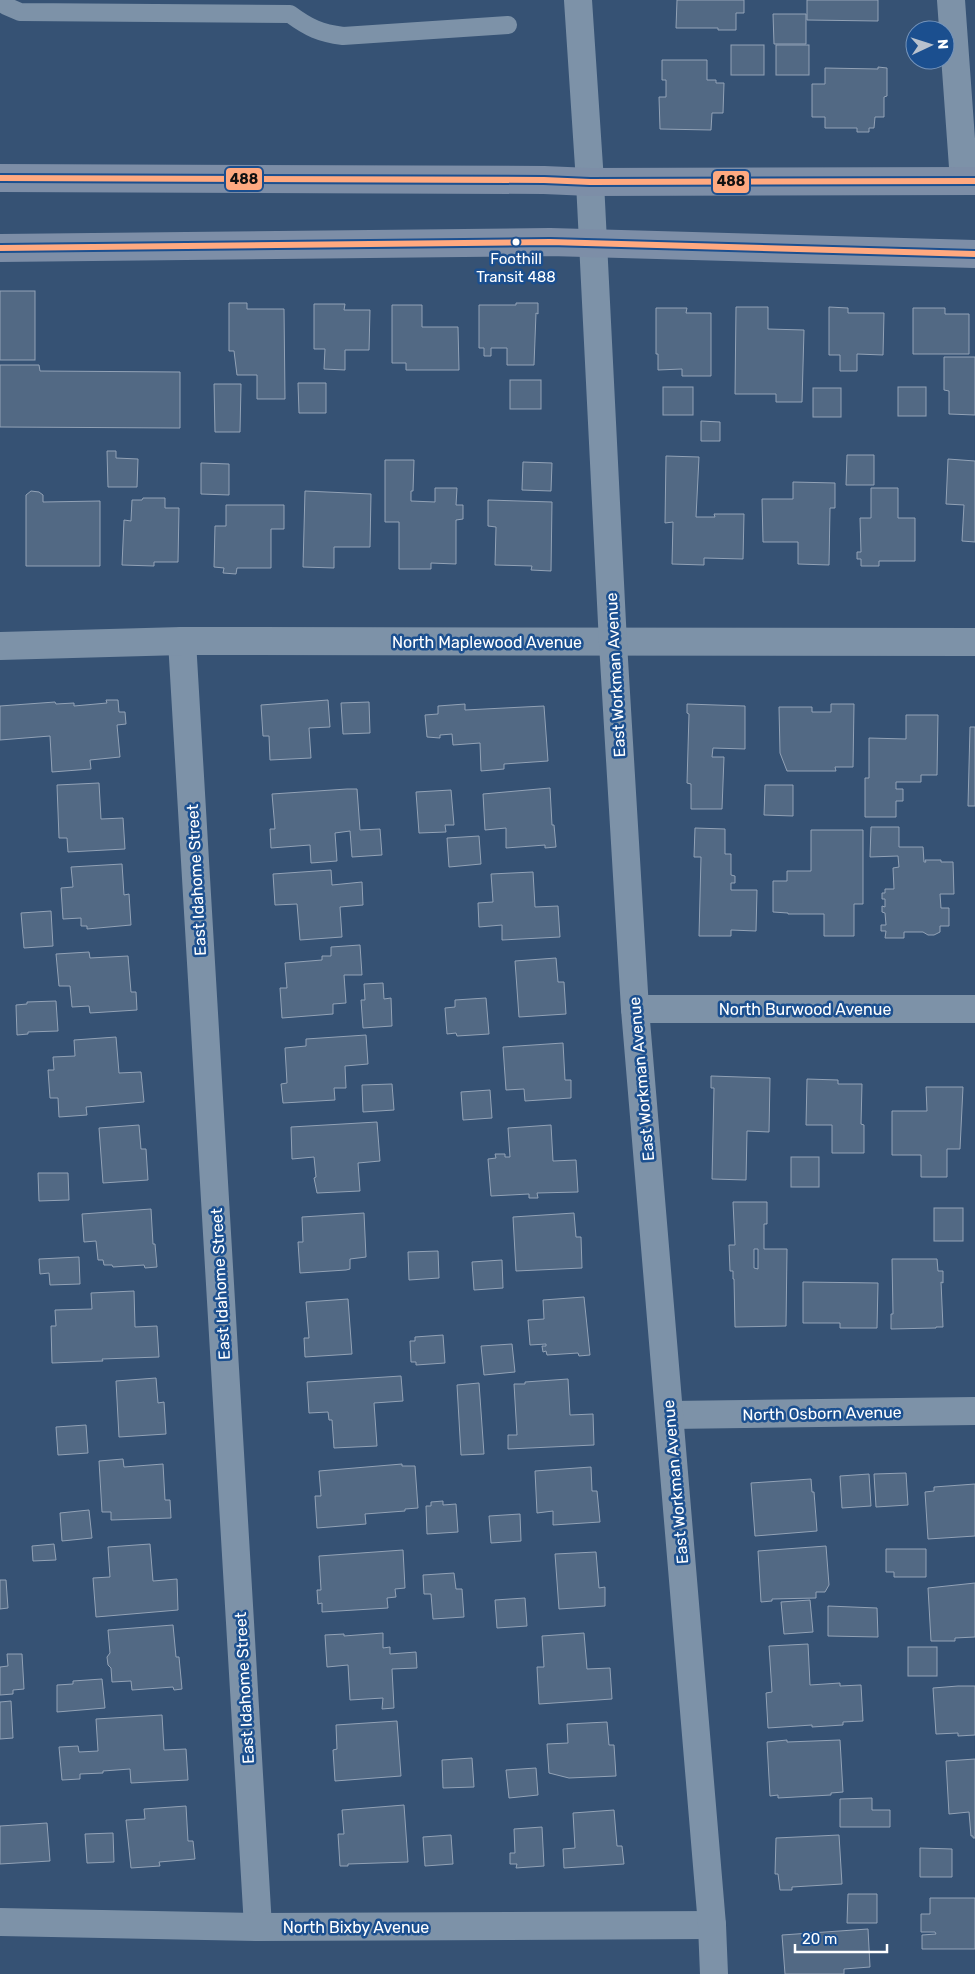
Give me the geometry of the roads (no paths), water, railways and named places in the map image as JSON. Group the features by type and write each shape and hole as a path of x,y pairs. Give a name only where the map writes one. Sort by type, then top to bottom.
{"main road":[{"path":"0,178 534,180 590,182 970,181"},
{"path":"0,248 593,243 975,254"}],"street":[{"name":"East Workman Avenue","path":"578,0 590,182 613,643 635,1009 712,1925 714,1974"},
{"path":"951,0 970,181"},
{"name":"North Maplewood Avenue","path":"0,646 182,641 975,642"},
{"name":"East Idahome Street","path":"182,641 258,1927"},
{"name":"North Burwood Avenue","path":"635,1009 975,1009"},
{"name":"North Osborn Avenue","path":"670,1415 975,1411"},
{"name":"North Bixby Avenue","path":"0,1922 258,1927 712,1925"}],"lane":[{"path":"2,0 6,6 20,12 289,7 308,27 323,33 343,36 508,25"}],"place":[{"name":"Foothill Transit 488","path":"516,242"}]}
